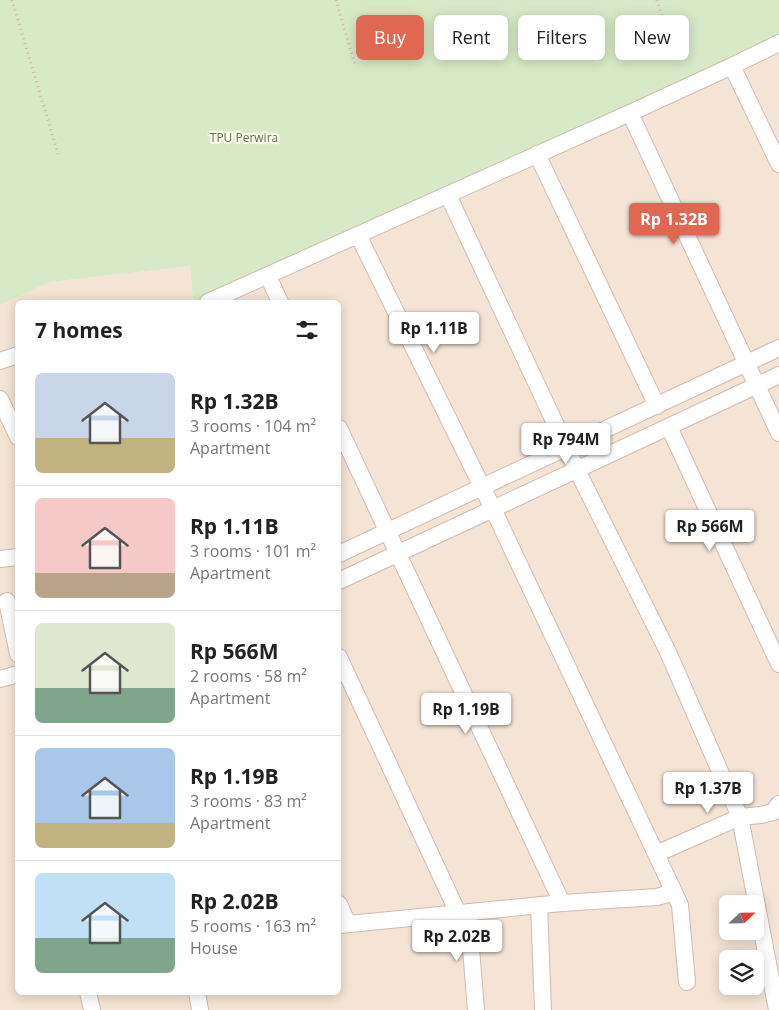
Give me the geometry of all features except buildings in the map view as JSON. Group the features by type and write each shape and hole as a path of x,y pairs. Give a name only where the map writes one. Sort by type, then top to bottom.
{"street":[{"path":"213,300 630,113 779,43"},
{"path":"732,66 773,135 779,164"},
{"path":"630,113 779,433"},
{"path":"537,154 658,406"},
{"path":"448,194 577,470 668,652 740,817 777,1010"},
{"path":"358,235 493,509 680,904 687,982"},
{"path":"268,276 279,300"},
{"path":"341,553 779,348"},
{"path":"0,361 15,355"},
{"path":"341,580 779,375"},
{"path":"0,399 15,431"},
{"path":"669,426 779,664"},
{"path":"341,432 562,903"},
{"path":"0,559 15,557"},
{"path":"6,601 15,641"},
{"path":"341,661 463,912 476,1010"},
{"path":"0,679 15,675"},
{"path":"656,854 740,817 773,812 779,804"},
{"path":"343,924 562,903 657,897 674,892"},
{"path":"540,905 544,1010"},
{"path":"89,995 92,1010"},
{"path":"198,995 200,1010"}],"path":[{"path":"12,0 58,154"},
{"path":"336,0 355,65"},
{"path":"657,0 662,15"}],"shaded area":[{"path":"779,34 779,1010 0,1010 0,305 50,282 190,266 193,300 15,300 15,995 341,995 341,300 227,300"}],"green space":[{"name":"TPU Perwira","path":"0,0 779,0 779,34 227,300 193,300 190,266 50,282 0,305"}]}
